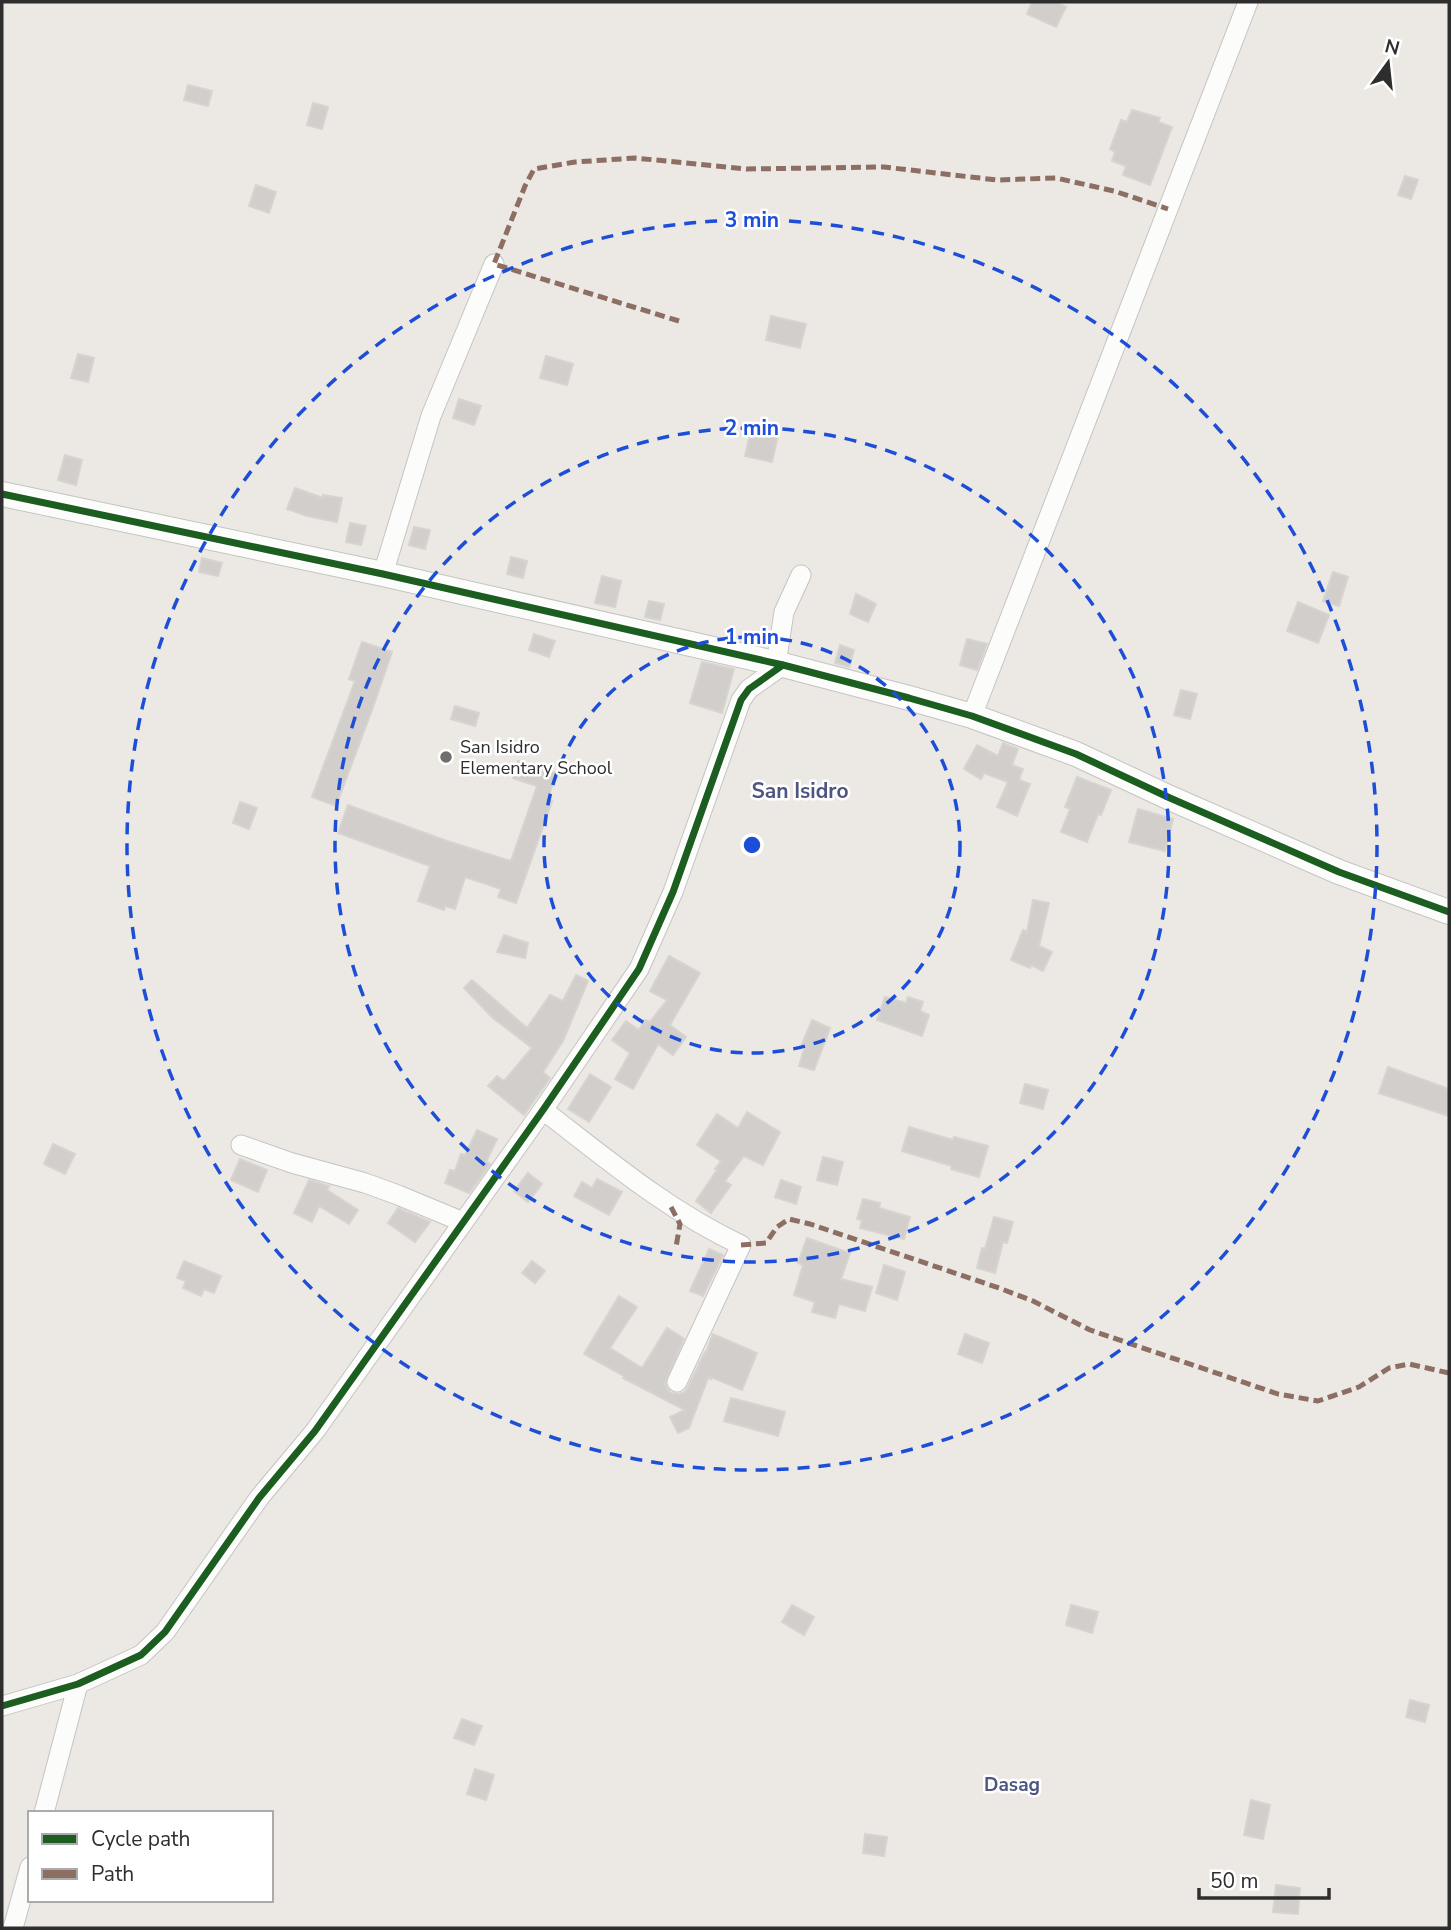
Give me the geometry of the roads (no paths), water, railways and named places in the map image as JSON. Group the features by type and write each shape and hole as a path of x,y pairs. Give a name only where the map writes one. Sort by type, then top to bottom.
{"street":[{"path":"972,716 1248,2"},
{"path":"383,574 431,416 494,264"},
{"path":"2,494 383,574 779,665 972,716 1076,754 1339,872 1449,912"},
{"path":"2,1706 78,1684 141,1655 165,1632 259,1498 315,1431 543,1110 639,969 673,892 741,700 749,689 779,665 784,612 801,575"},
{"path":"543,1110 671,1207 741,1245 677,1381"},
{"path":"241,1145 376,1187 463,1222"},
{"path":"45,1811 78,1684"},
{"path":"13,1928 28,1874"}],"place":[{"name":"San Isidro Elementary School","path":"446,757"}],"district":[{"name":"San Isidro","path":"800,791"},
{"name":"Dasag","path":"1012,1785"}]}
